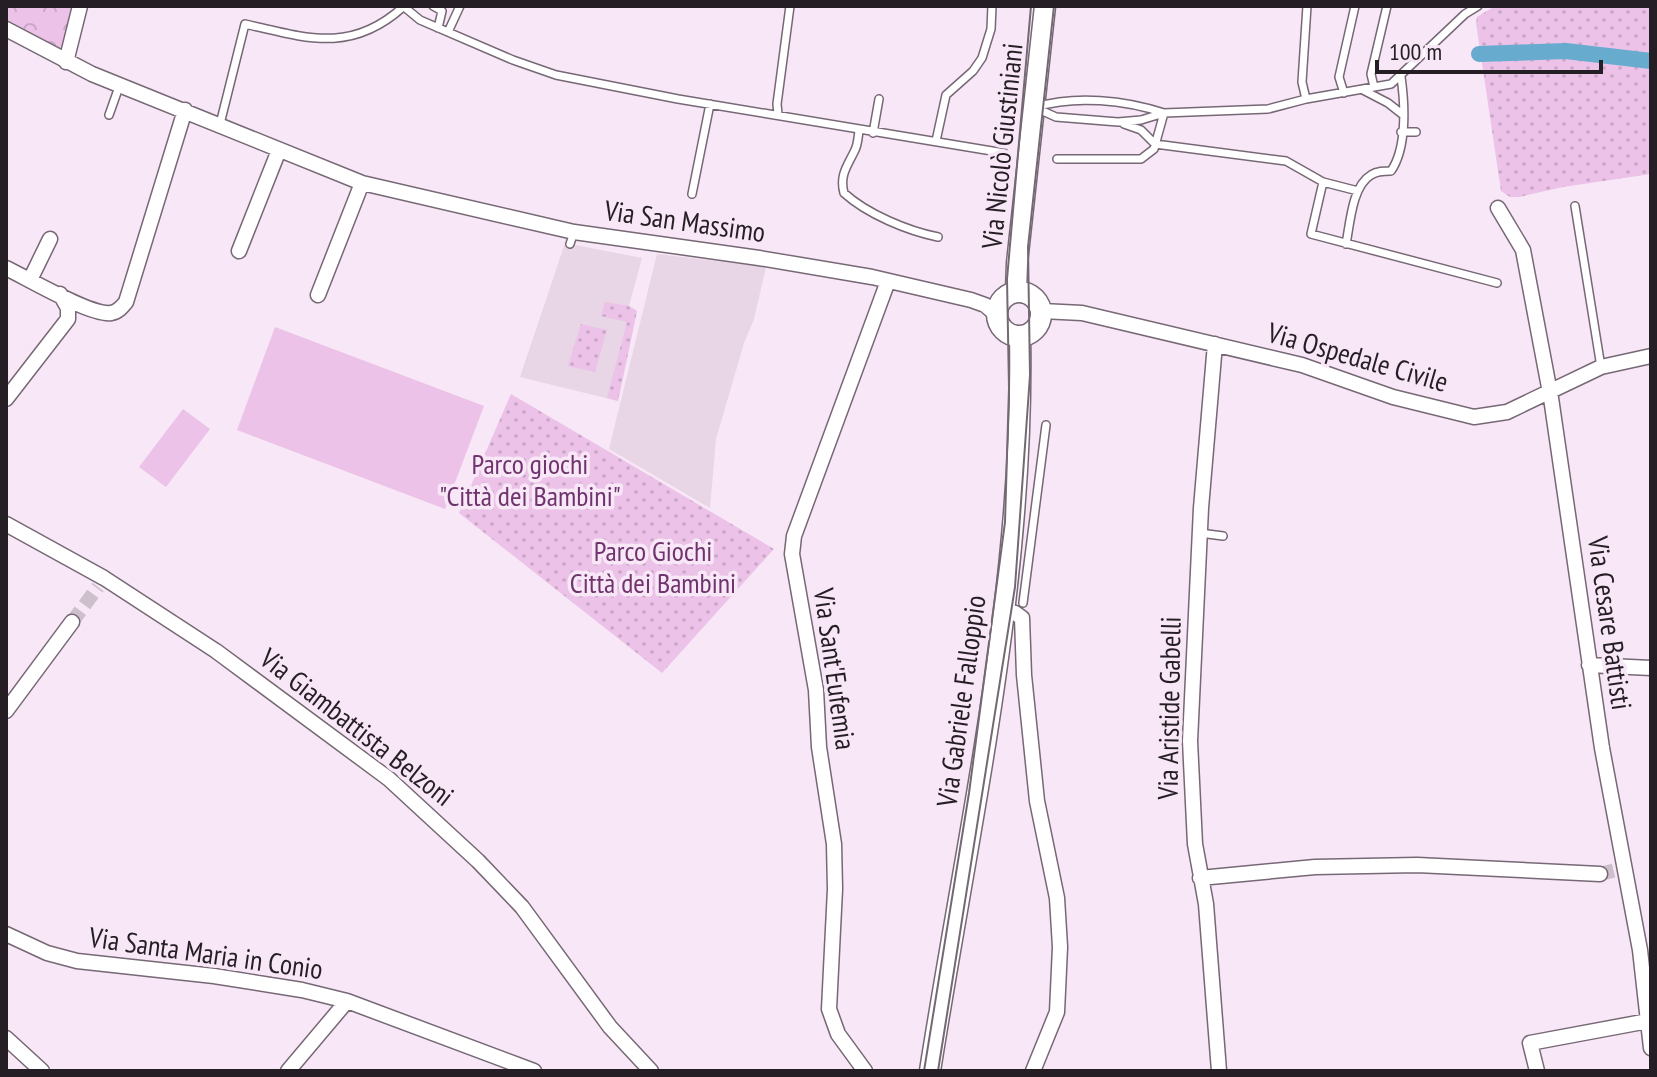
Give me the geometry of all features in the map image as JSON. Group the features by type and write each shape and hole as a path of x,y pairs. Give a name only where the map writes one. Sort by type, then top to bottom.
{"street":[{"path":"66,62 80,6"},
{"name":"Via Nicolò Giustiniani","path":"1016,292 1045,6"},
{"name":"Via San Massimo","path":"6,29 66,62 362,183 572,238 759,258 888,281 971,300 985,305 997,315"},
{"path":"6,268 85,308 107,313 118,311 126,302 185,110"},
{"path":"239,251 279,150"},
{"path":"318,295 362,183"},
{"name":"Via Cesare Battisti","path":"1498,208 1523,250 1550,393 1589,665 1622,869 1640,950 1651,1048"},
{"path":"30,280 50,239"},
{"name":"Via Sant'Eufemia","path":"865,1071 838,1034 829,1009 834,844 819,747 816,690 792,554 794,536 888,281"},
{"path":"1010,293 1035,297 1042,311 1036,329 1020,336 1006,332 998,322 1000,302 1010,293"},
{"path":"6,399 68,319 68,308 60,294"},
{"name":"Via Ospedale Civile","path":"1042,311 1082,313 1316,368 1393,397 1474,417 1507,412 1601,367 1651,356"},
{"name":"Via Gabriele Falloppio","path":"930,1071 1003,611 1020,542 1020,336"},
{"name":"Via Aristide Gabelli","path":"1215,344 1200,533 1190,741 1219,1071"},
{"name":"Via Giambattista Belzoni","path":"6,524 216,651 389,779 478,861 522,907 610,1027 651,1071"},
{"path":"1003,611 1022,618 1024,675 1037,801 1057,898 1060,947 1057,1012 1033,1071"},
{"path":"6,711 72,622"},
{"path":"1589,665 1651,668"},
{"path":"1200,878 1315,867 1417,865 1600,874"},
{"name":"Via Santa Maria in Conio","path":"6,934 47,953 77,961 265,983 347,1001 534,1071"},
{"path":"288,1071 347,1001"},
{"path":"1537,1071 1530,1043 1648,1021"},
{"path":"6,1038 42,1071"}],"lane":[{"path":"220,124 245,24 312,40 347,38 391,18 403,6 420,20 556,75 859,131 1004,153"},
{"path":"433,6 442,11 438,28"},
{"path":"448,32 460,6"},
{"path":"778,114 790,6"},
{"path":"936,141 946,95 973,71 982,58 991,29 992,6"},
{"path":"1306,99 1302,82 1307,6"},
{"path":"1344,93 1339,77 1355,6"},
{"path":"1374,87 1371,74 1387,6"},
{"path":"1034,108 1056,117 1118,122 1141,120 1164,113 1268,109 1391,84 1465,14 1478,6"},
{"path":"1346,244 1358,191 1366,178 1374,172 1391,171 1398,161 1401,77"},
{"path":"109,115 120,84"},
{"path":"1362,89 1402,114"},
{"path":"873,133 879,99"},
{"path":"1034,108 1058,100 1139,105 1164,113"},
{"path":"692,194 710,104"},
{"path":"1057,159 1141,159 1155,144 1164,113"},
{"path":"1118,122 1141,130 1155,144 1286,161 1323,182 1358,191"},
{"path":"859,131 855,149 845,166 844,193 888,219 924,235 938,237"},
{"path":"1401,132 1416,132"},
{"path":"1323,182 1311,234 1497,283"},
{"path":"1575,206 1601,367"},
{"path":"1023,603 1020,542 1046,425"},
{"path":"1200,533 1223,536"}],"shaded area":[{"path":"565,243 642,258 629,306 637,311 618,401 520,377"},
{"path":"657,254 766,267 754,319 716,439 710,508 609,449"}],"green space":[{"path":"6,6 83,6 71,57 6,23"},
{"path":"1495,6 1651,6 1651,174 1519,197 1510,197 1501,191 1476,23 1477,17"},
{"path":"605,302 629,306 637,311 618,401 607,398 627,322 601,316"},
{"path":"581,324 607,330 595,372 568,366"},
{"path":"275,327 484,406 445,509 237,430"},
{"name":"Parco Giochi Città dei Bambini","path":"511,394 774,549 662,673 459,513"},
{"path":"183,409 210,429 166,487 139,467"}],"waterway":[{"path":"1479,54 1566,51 1651,61"}],"tunnel":[{"path":"72,622 98,587"},
{"path":"1600,874 1620,869"}],"tram line":[{"path":"924,1071 969,793 1005,522 1009,388 1007,279 1031,6"},
{"path":"938,1071 1015,587 1030,375 1028,247 1054,6"}],"park label":[{"name":"Parco giochi \"Città dei Bambini\"","path":"530,480"}]}
